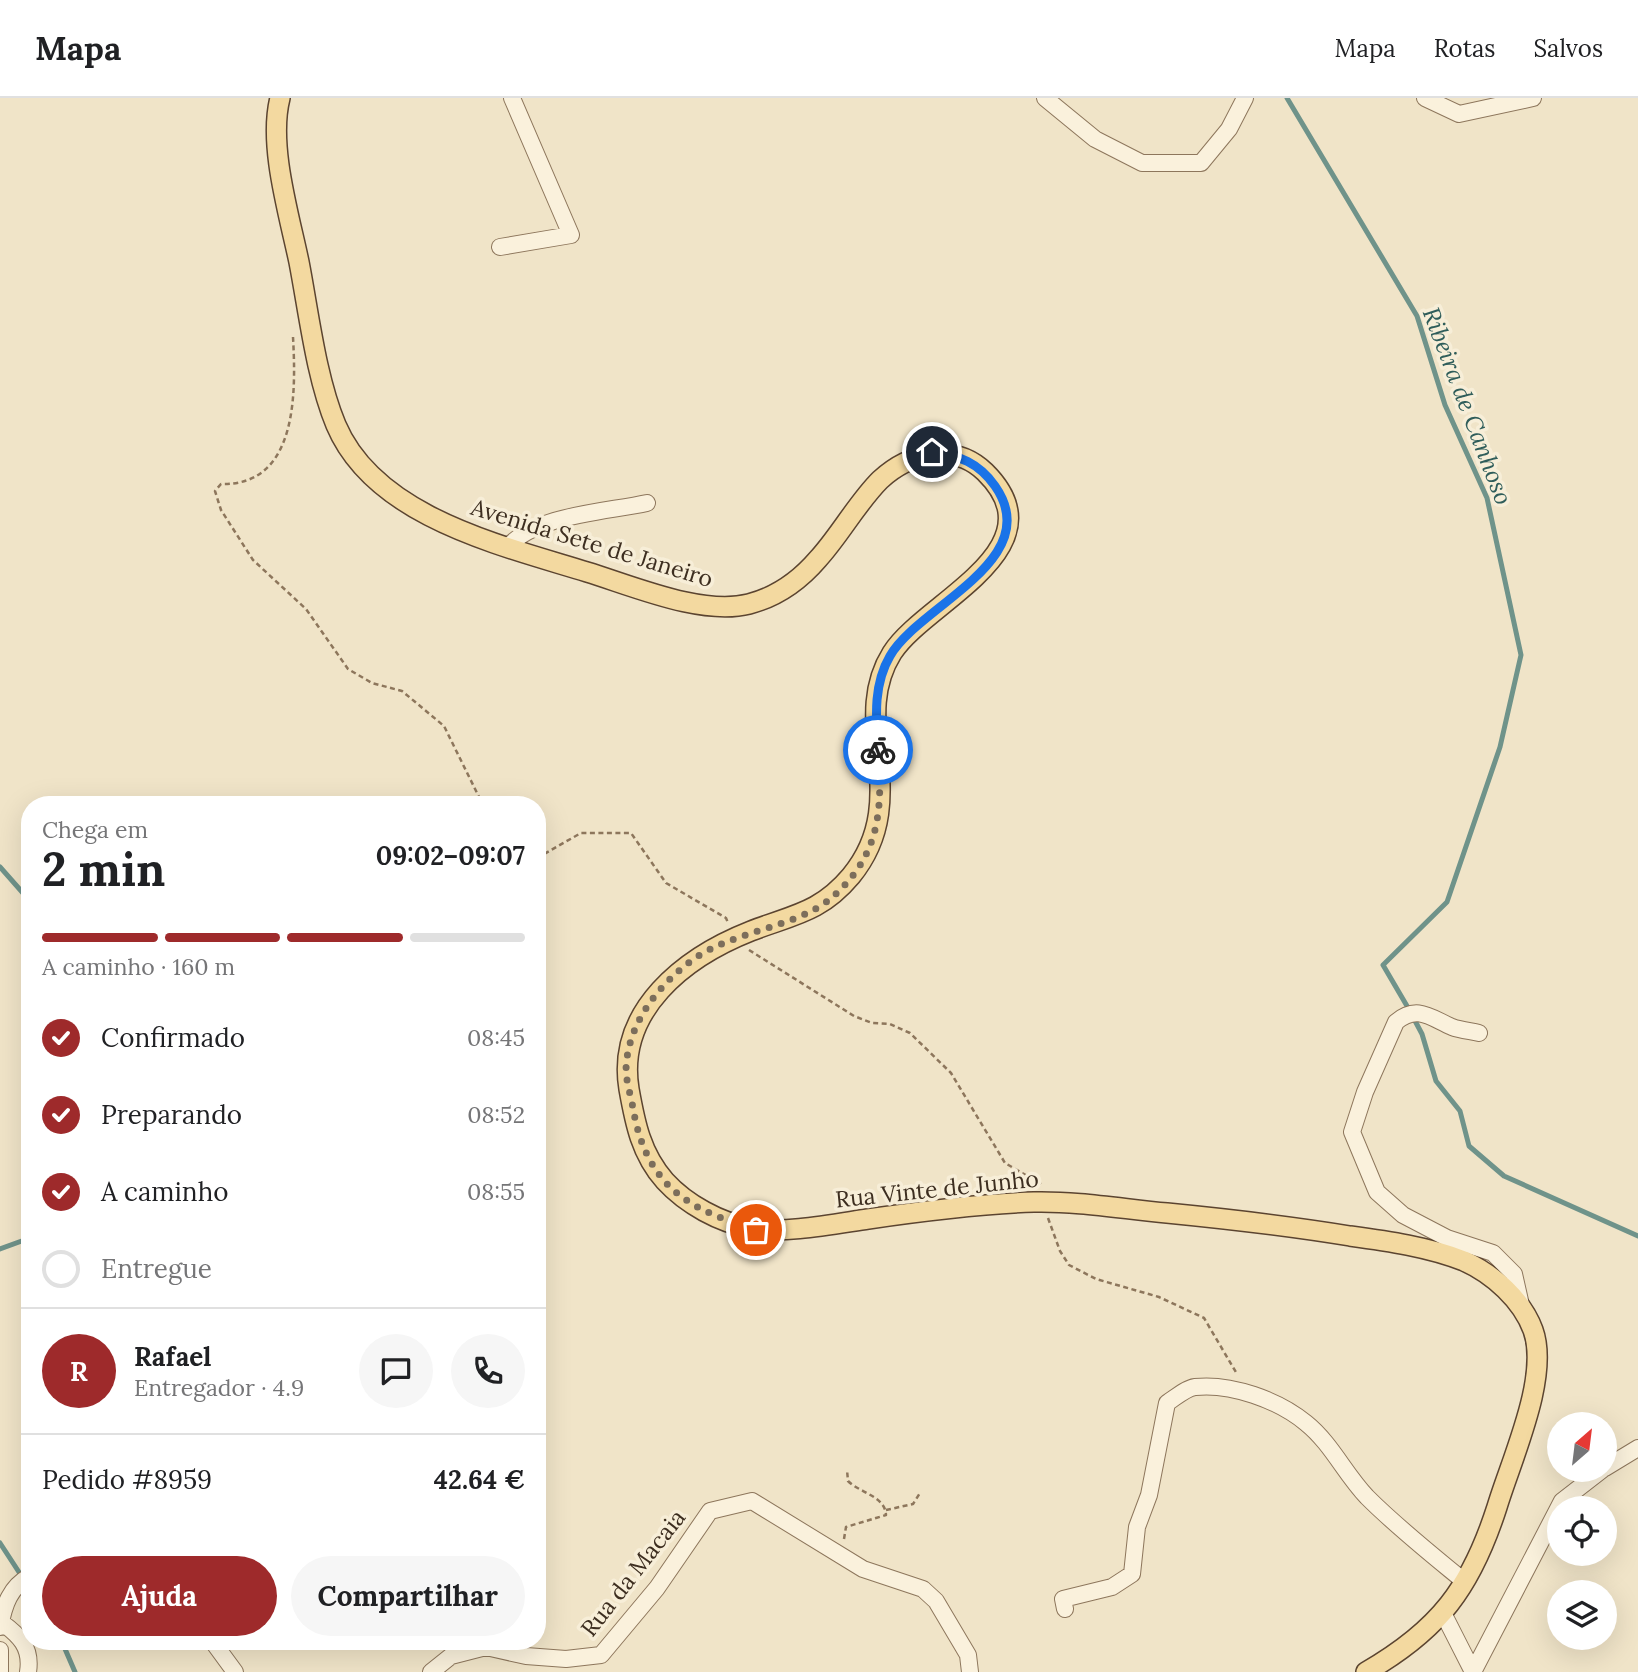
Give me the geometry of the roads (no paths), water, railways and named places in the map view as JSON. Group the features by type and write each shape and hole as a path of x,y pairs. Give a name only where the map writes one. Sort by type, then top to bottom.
{"main road":[{"name":"Avenida Sete de Janeiro","path":"280,98 276,107 275,130 290,218 331,415 348,450 364,471 418,510 508,547 694,604 727,607 755,603 783,590 812,566 881,480 932,452 954,454 986,474 999,492 1006,514 1004,532 994,559 974,581 908,634 890,655 876,702"},
{"name":"Rua Vinte de Junho","path":"876,702 882,804 869,852 830,899 797,917 735,939 692,960 648,1002 634,1031 626,1071 643,1151 668,1185 711,1215 756,1230 833,1224 956,1207 1044,1201 1268,1223 1392,1242 1462,1260 1491,1277 1521,1306 1536,1337 1536,1377 1489,1532 1465,1582 1443,1614 1429,1628 1366,1672"}],"street":[{"path":"499,247 571,235 512,98"},
{"path":"1045,98 1095,139 1142,163 1201,163 1229,129 1245,98"},
{"path":"1425,98 1459,114 1533,98"},
{"path":"508,547 519,534 541,524 647,503"},
{"path":"1479,1033 1454,1028 1428,1014 1414,1012 1404,1015 1396,1022 1365,1092 1352,1132 1377,1192 1403,1216 1447,1238 1493,1253 1514,1275 1521,1306"},
{"path":"1065,1609 1063,1599 1112,1587 1132,1574 1137,1527 1149,1495 1167,1403 1193,1387 1236,1390 1273,1402 1306,1423 1332,1451 1362,1491 1397,1527 1465,1582"},
{"path":"1617,1461 1638,1448"},
{"path":"1473,1672 1562,1501 1586,1482"},
{"name":"Rua da Macaia","path":"499,1650 526,1656 566,1659 601,1656 657,1587 710,1511 752,1501 863,1569 923,1589 936,1601 968,1655 970,1672"},
{"path":"21,1583 3,1610 0,1624 21,1636"},
{"path":"1443,1614 1473,1672"},
{"path":"0,1650 0,1672"},
{"path":"25,1650 29,1662 28,1672"},
{"path":"218,1650 235,1672"},
{"name":"Rua da Macaia","path":"431,1672 451,1656 474,1650"}],"waterway":[{"name":"Ribeira de Canhoso","path":"1287,98 1417,316 1445,405 1487,498 1521,655 1500,747 1447,902 1383,965 1407,1006"},
{"path":"0,867 21,891"},
{"name":"Ribeira de Canhoso","path":"1413,1017 1422,1034 1436,1081 1460,1111 1469,1146 1504,1176 1638,1236"},
{"path":"0,1249 21,1241"},
{"path":"0,1543 21,1575"},
{"path":"65,1650 75,1672"}]}
